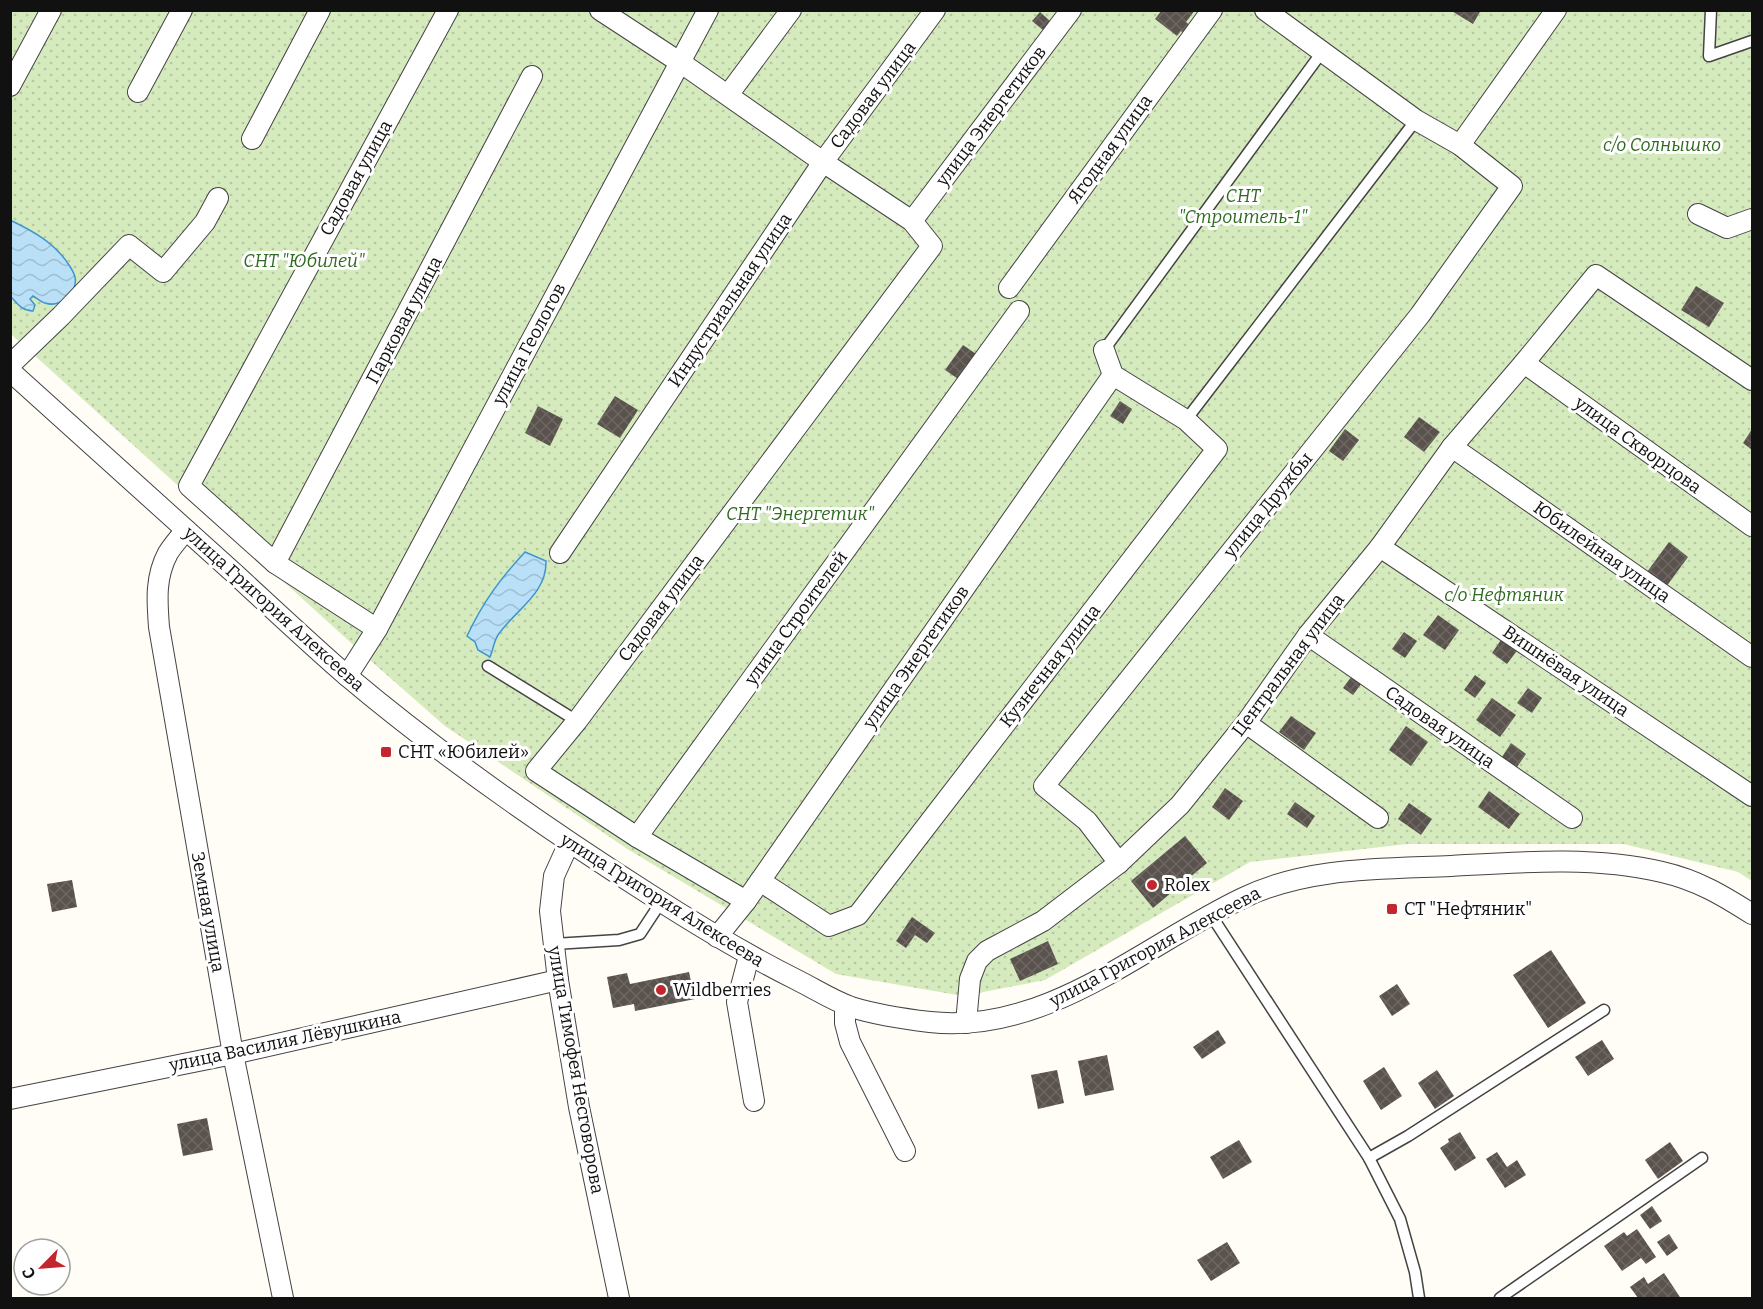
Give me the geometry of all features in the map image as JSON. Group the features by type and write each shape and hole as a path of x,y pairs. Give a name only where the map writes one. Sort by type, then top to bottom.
{"street":[{"path":"10,86 51,10"},
{"path":"138,92 182,10"},
{"path":"252,139 320,10"},
{"name":"Садовая улица","path":"376,629 275,563 189,486 448,10"},
{"name":"Садовая улица","path":"600,10 824,162 936,10"},
{"name":"улица Геологов","path":"347,676 376,629 683,65 708,10"},
{"path":"728,95 791,10"},
{"name":"улица Энергетиков","path":"912,221 1071,10"},
{"name":"Ягодная улица","path":"1014,300 1212,10"},
{"name":"улица Дружбы","path":"1119,863 1088,821 1044,786 1420,315 1512,186 1460,144 1416,120 1265,10"},
{"path":"1460,144 1556,10"},
{"name":"Парковая улица","path":"275,563 532,76"},
{"path":"824,162 912,221"},
{"name":"Индустриальная улица","path":"560,553 824,162"},
{"path":"10,365 129,245 163,272 205,222 218,198"},
{"path":"1698,214 1727,228 1752,219"},
{"name":"Садовая улица","path":"746,901 637,837 536,771 577,721 932,246 912,221"},
{"name":"Центральная улица","path":"966,1023 970,979 977,961 987,951 1043,921 1119,863 1180,805 1246,723 1308,635 1380,547 1452,447 1596,275 1752,380"},
{"name":"улица Строителей","path":"637,837 1014,300"},
{"path":"1104,350 1113,375"},
{"name":"улица Скворцова","path":"1524,363 1752,526"},
{"name":"улица Григория Алексеева","path":"10,371 347,676 465,769 569,843 717,938 845,1005 874,1014 937,1023 987,1022 1013,1016 1061,998 1246,896 1270,887 1312,877 1352,871 1509,863 1583,862 1626,865 1691,880 1720,894 1752,914"},
{"name":"улица Энергетиков","path":"717,938 746,901 1113,375"},
{"name":"Кузнечная улица","path":"760,881 829,926 858,915 1217,449 1186,420 1113,375"},
{"name":"Юбилейная улица","path":"1452,447 1752,657"},
{"name":"Земная улица","path":"186,530 169,552 158,578 157,601 161,639 233,1054 283,1299"},
{"name":"Вишнёвая улица","path":"1380,547 1752,796"},
{"name":"Садовая улица","path":"1308,635 1572,818"},
{"path":"1246,723 1378,818"},
{"name":"улица Тимофея Несговорова","path":"569,843 554,876 550,911 558,980 579,1107 619,1299"},
{"path":"749,956 737,1002 754,1101"},
{"name":"улица Василия Лёвушкина","path":"10,1099 233,1054 558,980"},
{"path":"845,1005 845,1023 850,1042 905,1151"}],"lane":[{"path":"1711,10 1709,56 1752,41"},
{"path":"1104,350 1322,52"},
{"path":"1186,420 1416,120"},
{"path":"488,666 577,721"},
{"path":"554,944 619,940 640,934 661,902"},
{"path":"1211,915 1369,1158 1400,1219 1415,1272 1419,1299"},
{"path":"1369,1158 1408,1136 1604,1010"},
{"path":"1500,1299 1702,1158"}],"green space":[{"path":"10,11 1752,11 1752,881 1738,872 1624,844 1407,844 1250,862 1045,980 963,996 836,974 629,850 445,726 11,334"}],"water":[{"path":"10,220 43,238 57,250 72,269 75,277 74,289 67,298 51,304 33,296 30,299 35,305 33,311 29,311 18,305 11,297"},
{"path":"525,552 546,561 545,573 536,592 498,635 490,657 478,650 475,642 467,636 493,591"}],"building":[{"path":"1162,10 1195,10 1186,22 1190,25 1177,36 1155,19"},
{"path":"1450,10 1481,10 1473,24"},
{"path":"1040,12 1050,21 1043,30 1032,21"},
{"path":"1696,286 1724,303 1709,327 1681,310"},
{"path":"963,345 982,358 964,383 945,370"},
{"path":"615,396 638,410 620,438 597,424"},
{"path":"1120,401 1132,409 1123,424 1110,416"},
{"path":"538,406 563,419 550,446 525,433"},
{"path":"1419,417 1440,432 1424,452 1404,437"},
{"path":"1345,429 1359,440 1343,461 1329,451"},
{"path":"1752,429 1752,450 1743,443"},
{"path":"1669,542 1688,557 1666,587 1647,572"},
{"path":"1438,615 1459,630 1445,650 1423,635"},
{"path":"1404,632 1417,641 1405,658 1392,649"},
{"path":"1503,637 1519,648 1507,664 1492,653"},
{"path":"1354,673 1364,680 1353,695 1343,688"},
{"path":"1475,675 1486,683 1475,698 1464,690"},
{"path":"1528,688 1542,698 1532,713 1517,703"},
{"path":"1492,698 1516,715 1500,737 1476,720"},
{"path":"1291,716 1316,733 1304,750 1279,732"},
{"path":"1406,726 1428,742 1411,766 1389,750"},
{"path":"1511,743 1526,754 1517,767 1502,757"},
{"path":"1225,788 1243,801 1229,820 1212,807"},
{"path":"1489,791 1520,814 1509,829 1478,807"},
{"path":"1295,802 1315,816 1307,828 1287,814"},
{"path":"1409,803 1432,819 1421,835 1398,819"},
{"path":"1185,836 1207,863 1153,908 1131,881"},
{"path":"72,880 77,907 52,912 47,884"},
{"path":"912,917 935,933 927,943 915,935 906,948 896,941"},
{"path":"1048,941 1058,964 1020,981 1010,959"},
{"path":"1551,950 1586,1003 1548,1028 1513,975"},
{"path":"689,972 695,999 635,1011 634,1004 613,1008 607,977 627,973 630,984"},
{"path":"1397,984 1410,1004 1392,1016 1379,996"},
{"path":"1218,1030 1226,1043 1202,1059 1193,1047"},
{"path":"1602,1040 1614,1059 1588,1076 1575,1057"},
{"path":"1107,1055 1114,1090 1085,1096 1078,1061"},
{"path":"1384,1067 1402,1096 1381,1110 1363,1081"},
{"path":"1057,1070 1064,1103 1038,1109 1031,1075"},
{"path":"1437,1070 1454,1096 1435,1109 1418,1083"},
{"path":"207,1118 213,1150 183,1156 177,1124"},
{"path":"1460,1132 1476,1158 1455,1171 1440,1148 1449,1142 1448,1139"},
{"path":"1239,1140 1252,1162 1223,1179 1210,1157"},
{"path":"1670,1142 1683,1161 1658,1179 1645,1160"},
{"path":"1497,1152 1507,1167 1517,1160 1526,1175 1505,1188 1486,1159"},
{"path":"1652,1206 1662,1221 1650,1229 1640,1215"},
{"path":"1637,1229 1656,1257 1646,1264 1641,1258 1622,1271 1604,1246 1624,1232 1627,1236"},
{"path":"1669,1234 1678,1248 1667,1256 1657,1242"},
{"path":"1227,1242 1240,1263 1211,1281 1197,1260"},
{"path":"1664,1273 1680,1297 1638,1298 1630,1287 1644,1277 1648,1284"}],"place":[{"name":"СНТ «Юбилей»","path":"386,752"},
{"name":"Rolex","path":"1152,885"},
{"name":"СТ \"Нефтяник\"","path":"1392,909"},
{"name":"Wildberries","path":"661,990"}],"park label":[{"name":"с/о Солнышко","path":"1662,145"},
{"name":"СНТ \"Строитель-1\"","path":"1243,206"},
{"name":"СНТ \"Юбилей\"","path":"304,261"},
{"name":"СНТ \"Энергетик\"","path":"800,514"},
{"name":"с/о Нефтяник","path":"1504,595"}]}
